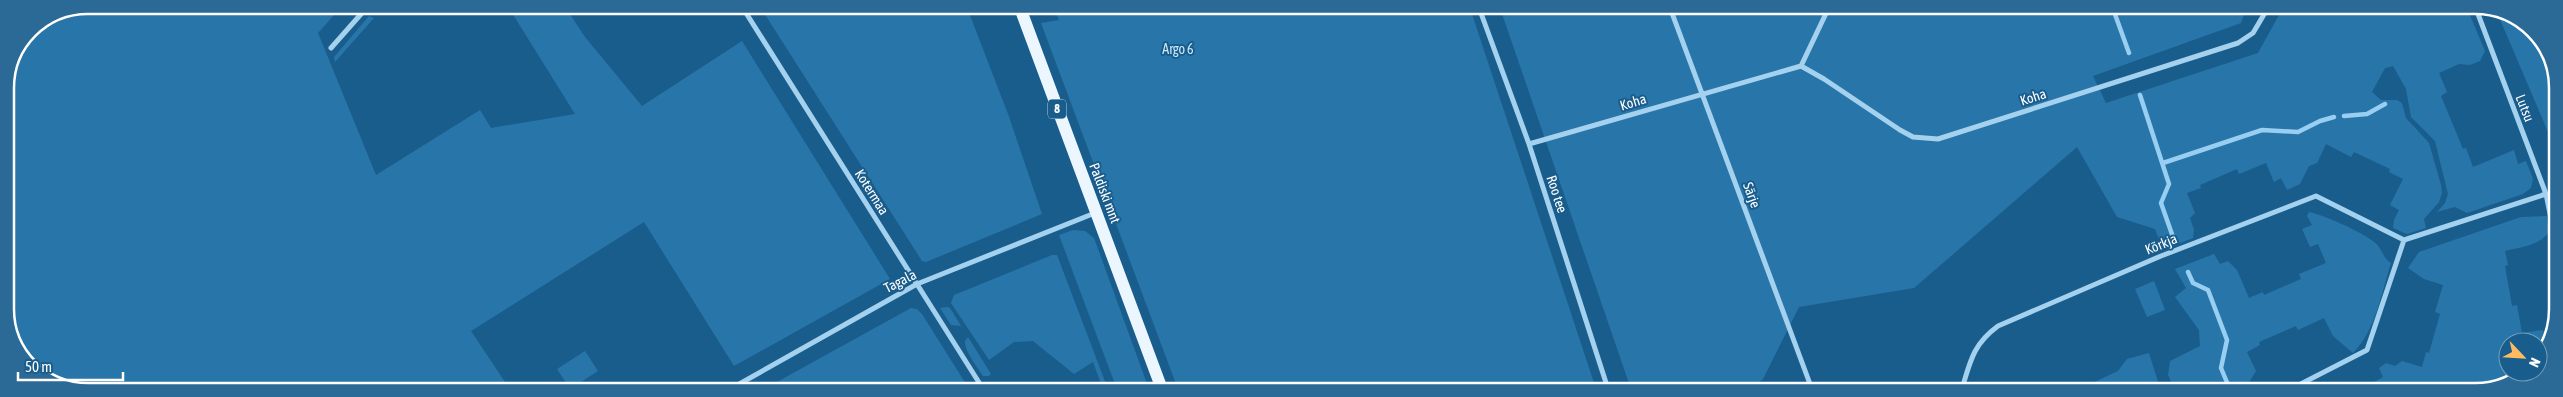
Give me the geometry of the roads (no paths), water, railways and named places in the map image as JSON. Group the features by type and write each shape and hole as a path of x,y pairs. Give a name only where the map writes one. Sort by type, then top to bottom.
{"main road":[{"name":"Paldiski mnt","path":"1022,14 1160,383"}],"street":[{"path":"331,48 362,14"},
{"name":"Kotermaa","path":"747,14 979,383"},
{"name":"Roo tee","path":"1481,14 1529,144 1607,383"},
{"name":"Särje","path":"1672,14 1810,383"},
{"path":"1801,66 1826,14"},
{"name":"Koha","path":"1529,144 1801,66 1824,78 1900,130 1914,137 1938,139 2238,43 2253,34 2264,14"},
{"name":"Lutsu","path":"2478,14 2546,194 2549,209"},
{"path":"2303,383 2367,350 2404,240 2546,194"},
{"name":"Kõrkja","path":"1964,383 1976,346 1998,326 2161,256 2316,196 2404,240"},
{"name":"Tagala","path":"741,383 917,284 1096,212"}],"waterway":[{"path":"2115,14 2129,53"},
{"path":"2140,95 2169,184 2161,203 2173,237"},
{"path":"2344,116 2367,114 2385,104"},
{"path":"2163,163 2262,130 2298,132 2320,121 2334,117"},
{"path":"2188,272 2193,283 2208,290 2227,340 2221,368 2227,383"}],"park label":[{"name":"Argo 6","path":"1178,49"}]}
